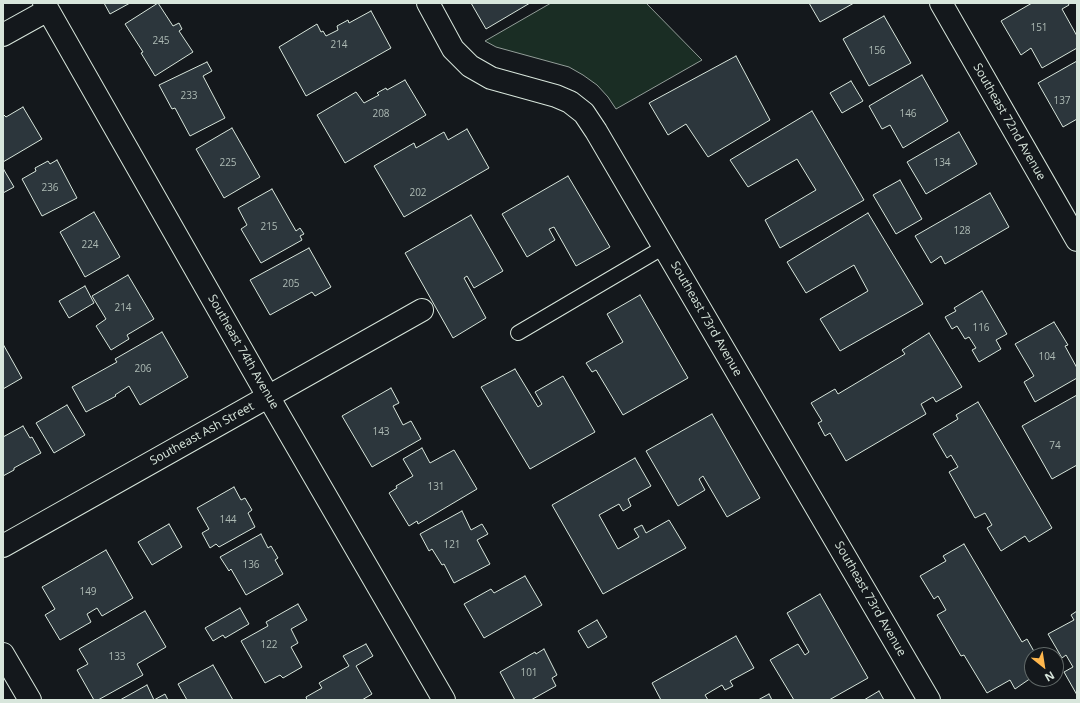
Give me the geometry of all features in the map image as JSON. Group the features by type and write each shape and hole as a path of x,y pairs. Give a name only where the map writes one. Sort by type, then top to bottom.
{"street":[{"name":"Southeast 73rd Avenue","path":"428,3 453,49 470,66 491,78 556,96 570,102 584,113 596,131 929,700"},
{"name":"Southeast 72nd Avenue","path":"941,3 1077,240"},
{"path":"3,35 46,6"},
{"name":"Southeast 74th Avenue","path":"46,6 268,398 444,700"},
{"name":"Southeast Ash Street","path":"3,546 422,310"},
{"path":"3,654 30,700"}],"lane":[{"path":"518,333 664,247"}],"green space":[{"path":"551,3 646,3 702,60 616,109 597,85 569,67 496,47 485,41"}],"building":[{"path":"104,3 130,3 110,14"},
{"path":"158,3 173,26 179,23 182,29 179,31 193,52 155,76 141,53 143,52 125,24"},
{"path":"471,3 530,3 486,29"},
{"path":"809,3 854,3 820,22"},
{"path":"1032,3 1068,3 1069,5 1062,9 1077,36 1077,48 1042,68 1031,48 1021,55 1001,21"},
{"path":"371,11 391,48 306,96 279,47 317,24 321,32 323,31 326,36 338,30 337,26 348,20 349,23"},
{"path":"884,16 911,63 869,86 843,39"},
{"path":"736,56 770,120 708,157 686,124 668,135 649,103"},
{"path":"1077,61 1077,119 1063,127 1038,83"},
{"path":"207,62 212,71 203,76 225,118 190,136 175,108 172,109 159,85"},
{"path":"922,75 948,121 903,148 890,125 882,129 869,106"},
{"path":"405,80 426,115 345,163 317,115 356,92 364,103 379,95 377,93 386,88 387,90"},
{"path":"851,81 863,101 842,113 830,93"},
{"path":"23,107 42,139 3,162 3,114 6,117"},
{"path":"812,111 864,200 780,248 765,220 816,190 797,159 748,187 730,160"},
{"path":"232,128 260,177 224,198 196,149"},
{"path":"467,129 489,168 404,217 374,166 414,143 416,148 444,132 448,140"},
{"path":"959,132 977,164 926,194 907,162"},
{"path":"57,160 77,198 42,216 22,179 36,171 35,168 48,161 50,164"},
{"path":"4,170 14,187 3,193 3,171"},
{"path":"568,176 610,247 576,266 554,227 549,229 555,240 527,257 502,214"},
{"path":"900,180 922,219 896,234 873,195"},
{"path":"272,189 296,231 300,228 304,234 300,236 302,240 261,263 241,229 247,225 238,208"},
{"path":"990,193 1009,227 945,264 941,256 931,263 915,236"},
{"path":"94,212 120,257 85,277 60,232"},
{"path":"868,213 923,304 840,351 820,319 868,291 854,265 806,293 787,262"},
{"path":"471,215 503,271 474,288 467,276 464,278 486,318 453,338 405,253"},
{"path":"309,248 331,287 315,296 312,292 270,315 250,280"},
{"path":"128,275 154,319 127,335 129,339 111,350 96,326 106,319 92,296"},
{"path":"85,286 94,303 69,318 59,301"},
{"path":"982,291 1007,334 996,340 1001,349 979,362 972,350 976,348 969,337 965,339 957,326 952,329 945,317 956,311 954,308"},
{"path":"640,295 688,378 623,415 596,370 592,372 586,363 623,342 607,314"},
{"path":"1054,322 1068,345 1065,346 1077,368 1077,378 1035,402 1024,382 1034,376 1015,344"},
{"path":"162,332 188,377 140,405 129,386 115,395 116,396 86,412 72,387 117,362 115,359"},
{"path":"929,333 962,387 936,402 933,397 921,404 926,414 846,461 830,433 825,436 818,423 822,421 811,403 835,389 838,394 905,354 902,350"},
{"path":"3,344 22,378 3,389"},
{"path":"515,369 538,407 542,404 535,392 563,376 595,432 530,469 481,387"},
{"path":"391,388 399,403 393,406 403,425 411,421 421,439 372,467 342,416"},
{"path":"1077,395 1077,465 1052,479 1022,426"},
{"path":"978,402 1052,528 1029,542 1025,536 1001,551 987,528 992,525 985,513 975,518 949,472 958,467 951,455 947,458 933,434 958,419 956,415"},
{"path":"67,405 85,435 54,453 36,423"},
{"path":"712,414 760,498 727,517 703,476 699,479 705,490 678,506 646,451"},
{"path":"23,426 30,438 32,437 41,453 3,476 3,437"},
{"path":"422,448 430,463 454,450 477,489 418,524 417,521 409,526 389,493 397,488 396,486 413,476 403,459"},
{"path":"635,458 651,486 628,499 631,506 623,511 619,504 599,515 618,549 639,537 634,529 642,525 646,533 669,520 686,548 603,594 552,505"},
{"path":"234,487 241,500 245,498 252,510 248,513 255,527 219,547 216,544 210,548 202,533 209,529 197,508"},
{"path":"462,511 471,530 482,524 488,534 477,540 490,564 454,583 444,564 442,565 432,549 429,551 420,534"},
{"path":"169,524 182,547 152,565 138,542"},
{"path":"261,534 268,548 271,546 278,558 275,560 283,574 246,595 231,569 229,571 220,557"},
{"path":"964,544 1022,642 1027,639 1032,647 1024,647 1024,683 1015,689 1010,680 987,693 964,655 961,656 937,615 946,610 938,596 934,599 920,576 946,561 943,556"},
{"path":"106,550 133,598 102,616 97,608 87,614 91,622 60,640 45,615 55,609 42,587"},
{"path":"525,576 542,605 484,638 464,604 491,589 494,593"},
{"path":"820,594 868,678 829,700 794,700 770,660 798,644 805,655 809,652 787,613"},
{"path":"298,604 307,620 291,629 298,643 291,647 302,667 283,678 280,675 265,683 241,641 268,626 266,622"},
{"path":"240,608 249,624 225,638 223,635 213,641 205,628"},
{"path":"145,611 166,647 137,664 143,675 98,700 94,700 77,670 88,664 79,649"},
{"path":"1077,611 1077,695 1064,672 1073,667 1066,655 1064,656 1064,647 1056,647 1048,634 1074,620 1071,615"},
{"path":"597,620 607,637 588,648 578,631"},
{"path":"736,636 754,668 730,681 733,686 725,690 722,685 705,695 708,700 661,700 652,683"},
{"path":"366,644 373,656 356,666 372,694 362,700 307,700 306,697 322,688 319,683 349,666 343,656"},
{"path":"544,649 557,675 552,678 556,686 531,700 515,700 500,672 535,652 536,654"},
{"path":"213,665 233,700 187,700 178,684"},
{"path":"147,685 154,700 120,700"},
{"path":"879,691 884,700 864,700"},
{"path":"165,694 168,700 154,700"},
{"path":"769,694 772,700 758,700"}]}
